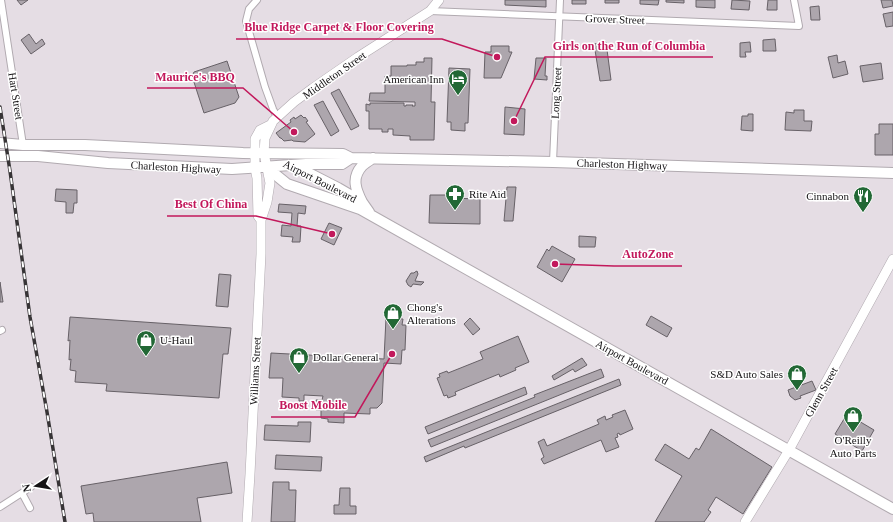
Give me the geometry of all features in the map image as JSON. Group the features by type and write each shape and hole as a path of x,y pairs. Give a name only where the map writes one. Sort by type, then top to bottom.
{"main road":[{"name":"Charleston Highway","path":"0,143 23,145 85,145 260,153 342,154 351,158 553,162 893,173"},
{"name":"Airport Boulevard","path":"260,153 294,165 338,188 362,202 371,215"},
{"name":"Charleston Highway","path":"0,156 38,156 108,163 232,169 256,173 294,165 342,164 351,158"},
{"path":"362,202 356,192 355,182 362,165 373,158"},
{"name":"Airport Boulevard","path":"267,171 287,184 360,209 893,509"}],"street":[{"name":"Hart Street","path":"1,0 23,145"},
{"path":"257,0 249,9 246,21 265,88 277,117"},
{"name":"Middleton Street","path":"267,171 254,140 260,130 270,125 272,121 294,102 313,88 430,10 439,0"},
{"name":"Long Street","path":"553,162 560,0"},
{"name":"Grover Street","path":"430,10 799,26 794,0"},
{"name":"Middleton Street","path":"256,173 260,153"},
{"name":"Williams Street","path":"247,522 261,254 261,220 267,202 270,183 267,171"},
{"name":"Williams Street","path":"256,173 258,216 261,220"},
{"name":"Glenn Street","path":"745,522 789,450 893,259"},
{"path":"0,507 31,487"},
{"path":"22,493 30,508"}],"building":[{"path":"17,0 28,0 21,5"},
{"path":"505,0 546,0 546,7 505,5"},
{"path":"572,0 586,0 586,4 572,4"},
{"path":"605,0 619,0 619,3 605,3"},
{"path":"640,0 659,0 658,5 640,4"},
{"path":"666,0 684,0 684,3 666,2"},
{"path":"696,0 715,0 715,8 696,7"},
{"path":"732,0 750,1 749,10 731,9"},
{"path":"768,0 777,0 777,10 767,10"},
{"path":"881,0 892,0 893,6 883,8"},
{"path":"819,6 820,20 811,20 810,7"},
{"path":"893,12 893,26 886,27 883,14"},
{"path":"29,34 36,44 42,39 45,44 31,54 21,40"},
{"path":"775,39 776,51 763,51 763,40"},
{"path":"606,42 611,80 600,81 594,44"},
{"path":"750,42 751,52 745,52 746,57 740,57 740,43"},
{"path":"491,46 509,46 509,52 512,52 501,78 484,78 485,52 491,52"},
{"path":"837,55 838,63 845,61 848,74 833,78 828,57"},
{"path":"424,58 432,58 431,102 435,102 434,140 410,140 410,136 393,135 393,129 388,129 388,132 382,132 382,129 369,129 369,111 366,111 366,104 404,103 404,106 415,106 415,102 369,101 370,93 385,93 385,76 391,76 391,66 416,65 416,62 424,62"},
{"path":"536,58 546,58 545,76 547,76 547,80 534,79"},
{"path":"227,61 239,97 235,103 204,113 192,76 194,72"},
{"path":"881,63 883,79 863,82 860,66"},
{"name":"American Inn","path":"449,68 470,69 468,123 465,123 465,131 451,130 451,122 447,122"},
{"path":"339,89 359,126 351,130 331,93"},
{"path":"323,101 339,131 331,136 314,105"},
{"path":"505,107 525,109 524,135 504,134"},
{"path":"794,110 804,110 804,121 812,121 811,131 785,130 786,112 794,113"},
{"path":"748,114 753,114 753,131 741,130 742,116 748,116"},
{"path":"301,115 308,121 306,122 315,134 305,142 292,140 284,141 280,138 276,133 291,122 290,120 294,117 295,119"},
{"path":"879,124 893,124 893,155 875,155 875,134 879,134"},
{"path":"507,187 516,187 513,221 504,221"},
{"path":"56,189 77,190 77,203 74,203 73,213 66,213 66,202 55,201"},
{"name":"Rite Aid","path":"430,195 448,195 448,198 480,199 480,224 429,223"},
{"path":"279,204 306,206 305,214 298,213 297,226 301,226 300,242 292,242 293,237 281,236 282,225 291,226 292,213 278,212"},
{"path":"329,223 342,228 334,245 321,239"},
{"path":"579,236 596,237 595,247 579,247"},
{"path":"552,246 575,259 562,282 537,267 547,249 549,251"},
{"path":"417,271 418,274 415,281 424,282 421,285 413,284 411,287 406,281 411,273"},
{"path":"219,274 231,275 228,307 216,306"},
{"path":"0,282 3,302 0,302"},
{"path":"651,316 672,328 667,337 646,325"},
{"name":"U-Haul","path":"70,317 231,328 228,354 223,354 219,398 106,391 107,384 75,382 76,371 70,370 71,359 69,360 70,340 68,341"},
{"path":"386,318 403,319 402,325 406,325 405,350 402,350 401,364 384,363 382,403 377,408 370,408 370,414 344,413 344,423 328,422 328,419 321,418 321,410 316,410 316,400 322,400 323,396 304,395 304,401 299,401 299,398 282,397 283,378 269,378 271,353 384,359"},
{"path":"470,318 480,329 473,335 464,324"},
{"path":"518,336 529,362 500,377 499,374 455,392 456,395 448,398 447,395 444,396 437,378 440,377 439,374 447,371 448,373 483,359 480,352"},
{"path":"582,358 587,365 575,372 573,369 554,380 552,376"},
{"path":"601,369 604,377 431,447 428,440 535,397 534,395"},
{"path":"619,379 621,385 465,448 464,446 426,462 424,457"},
{"path":"812,381 816,390 800,396 801,398 795,400 790,396 788,390"},
{"path":"525,387 527,394 428,434 425,427"},
{"path":"625,410 633,429 620,435 619,433 617,434 618,437 615,438 619,447 606,452 601,440 544,464 541,459 544,457 538,442 544,439 547,446 599,424 597,420 605,416 606,420 613,417 612,415"},
{"path":"847,414 874,430 862,451 835,434"},
{"path":"298,422 311,422 310,442 264,440 265,425 298,426"},
{"path":"711,429 772,467 743,514 716,497 708,510 711,512 704,522 655,522 682,476 655,460 665,444 689,459 696,448 699,450"},
{"path":"276,455 322,457 321,471 275,469"},
{"path":"227,462 232,493 197,498 201,522 94,522 93,513 86,514 81,486"},
{"path":"273,482 289,482 289,490 296,490 295,522 271,522"},
{"path":"340,488 350,488 350,506 356,506 356,514 334,514 334,505 339,505"}],"railway":[{"path":"0,107 30,317 65,522"}],"place":[{"name":"Blue Ridge Carpet & Floor Covering","path":"497,57"},
{"name":"American Inn","path":"458,96"},
{"name":"Girls on the Run of Columbia","path":"514,121"},
{"name":"Maurice's BBQ","path":"294,132"},
{"name":"Rite Aid","path":"455,211"},
{"name":"Cinnabon","path":"863,213"},
{"name":"Best Of China","path":"332,234"},
{"name":"AutoZone","path":"555,264"},
{"name":"Chong's Alterations","path":"393,330"},
{"name":"Boost Mobile","path":"392,354"},
{"name":"U-Haul","path":"146,357"},
{"name":"Dollar General","path":"299,374"},
{"name":"S&D Auto Sales","path":"797,391"},
{"name":"O'Reilly Auto Parts","path":"853,433"}]}
